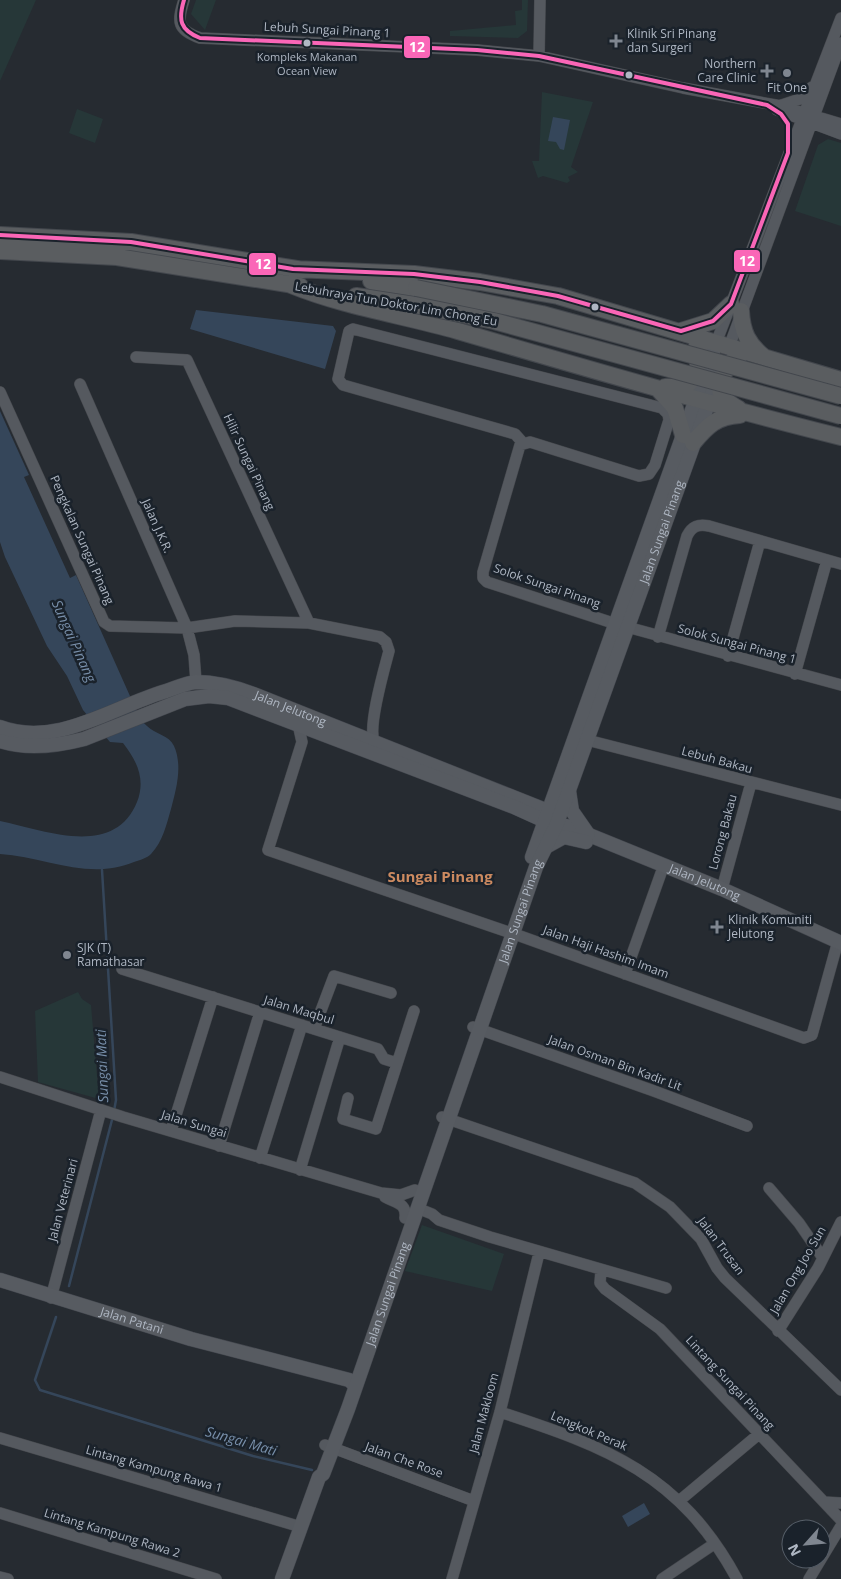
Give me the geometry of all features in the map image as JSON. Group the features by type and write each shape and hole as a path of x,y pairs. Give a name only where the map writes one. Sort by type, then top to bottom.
{"highway":[{"name":"Lebuhraya Tun Doktor Lim Chong Eu","path":"0,235 28,243"},
{"name":"Lebuhraya Tun Doktor Lim Chong Eu","path":"0,251 28,243 131,242 512,326 841,416"},
{"path":"292,277 414,274 480,282 558,296 841,380"},
{"path":"292,277 325,299 420,320 701,401 841,437"},
{"name":"Lebuhraya Tun Doktor Lim Chong Eu","path":"292,277 416,288 542,314 841,396"},
{"path":"681,331 713,321 736,308 745,336 752,346 766,358"},
{"path":"655,388 682,386 692,380 700,349 696,342 681,331"},
{"path":"748,414 726,400 721,394 721,386 731,361 738,357 766,358"},
{"path":"655,388 667,396 675,408 688,439 717,419 748,414"}],"main road":[{"name":"Jalan Sungai Pinang","path":"282,1579 319,1477 317,1470 329,1447 412,1215 509,933 556,820 564,785 722,345"},
{"name":"Jalan Sungai Pinang","path":"564,785 586,740 621,626"},
{"name":"Jalan Jelutong","path":"0,727 10,731 36,734 60,731 140,699 196,682 242,690 520,799 556,820 722,889 839,942"},
{"name":"Jalan Jelutong","path":"0,741 13,745 45,746 84,740 185,699 209,696 234,700 514,808 556,820"},
{"path":"520,799 543,795 564,785 571,808 595,837 589,843 564,837 545,847"},
{"name":"Jalan Sungai Pinang","path":"509,933 556,820"},
{"name":"Jalan Sungai Pinang","path":"412,1215 415,1190 445,1118"},
{"name":"Jalan Patani","path":"0,1280 52,1298 262,1358 264,1362 350,1384"}],"street":[{"name":"Lebuh Sungai Pinang 1","path":"184,0 179,22 183,30 200,38 477,50 539,56 767,104 838,128"},
{"path":"539,56 540,0"},
{"path":"722,345 822,81 841,18"},
{"path":"794,154 790,127 782,109 800,99 822,81 841,43"},
{"path":"794,154 807,140 816,134 838,128 830,116 826,105 822,81"},
{"path":"353,329 662,408 668,414 669,420 656,465 649,474 639,476 530,442 520,446 515,434 342,385 338,379 349,331 353,329"},
{"name":"Hilir Sungai Pinang","path":"136,357 187,360 309,623"},
{"name":"Jalan J.K.R.","path":"80,384 187,628 194,656 196,682"},
{"name":"Pengkalan Sungai Pinang","path":"0,392 104,622 110,626 187,628"},
{"name":"Solok Sungai Pinang","path":"520,446 483,578 487,582 621,626"},
{"path":"658,637 683,549 690,530 695,526 709,526 841,564"},
{"path":"728,656 760,541"},
{"path":"795,674 828,560"},
{"path":"187,628 235,621 309,623 380,637 386,642 389,650 374,721 372,736 374,742"},
{"name":"Solok Sungai Pinang 1","path":"621,626 841,685"},
{"path":"298,724 302,742 318,732"},
{"name":"Lebuh Bakau","path":"586,740 841,805"},
{"name":"Jalan Haji Hashim Imam","path":"302,742 268,850 509,933 772,1027 809,1038 812,1035 839,942"},
{"name":"Lorong Bakau","path":"722,889 751,783"},
{"path":"625,974 661,873"},
{"name":"Jalan Maqbul","path":"122,969 378,1049 384,1059 397,1063"},
{"path":"314,1029 334,976 391,993"},
{"path":"171,1131 213,997"},
{"path":"348,1098 344,1119 376,1129 414,1011"},
{"path":"219,1146 260,1012"},
{"path":"260,1158 302,1025"},
{"name":"Jalan Osman Bin Kadir Lit","path":"476,1029 654,1091 747,1126"},
{"path":"300,1170 340,1037"},
{"name":"Jalan Sungai","path":"0,1077 123,1117 381,1193 401,1195 415,1190"},
{"name":"Jalan Veterinari","path":"52,1298 104,1111"},
{"name":"Jalan Trusan","path":"445,1118 629,1181 662,1200 701,1239 721,1273 778,1331 841,1390"},
{"path":"768,1188 799,1223 823,1258"},
{"name":"Jalan Sungai","path":"381,1193 402,1205 412,1215"},
{"path":"412,1215 432,1214 439,1220 539,1253 666,1288"},
{"name":"Jalan Ong Joo Sun","path":"778,1331 823,1258 841,1222"},
{"name":"Jalan Makloom","path":"452,1579 500,1412 539,1253"},
{"name":"Lintang Sungai Pinang","path":"601,1270 600,1283 604,1289 660,1329 841,1520"},
{"name":"Lengkok Perak","path":"500,1412 600,1448 628,1462 655,1480 679,1501 714,1544 737,1579"},
{"path":"679,1501 760,1434"},
{"name":"Lintang Kampung Rawa 1","path":"0,1438 301,1527"},
{"name":"Jalan Che Rose","path":"329,1447 474,1501"},
{"path":"824,1502 841,1504"},
{"name":"Lintang Kampung Rawa 2","path":"0,1513 216,1579"},
{"path":"809,1579 841,1526"},
{"path":"662,1579 714,1544"},
{"path":"0,1576 8,1579"}],"shaded area":[{"path":"0,0 36,0 0,81"},
{"path":"196,0 216,0 205,30 191,14"},
{"path":"522,0 528,0 527,31 518,38 450,36 450,31 516,25 515,11 522,10"},
{"path":"542,92 593,102 571,167 578,172 568,177 570,181 567,183 543,176 538,178 532,161 539,161"},
{"path":"77,109 103,119 95,143 69,133"},
{"path":"828,139 841,143 841,226 795,211 818,145"},
{"path":"78,992 82,999 91,1005 99,1099 38,1082 35,1011"},
{"path":"422,1225 504,1254 492,1291 405,1271"}],"water":[{"path":"553,117 570,120 564,150 560,149 556,142 548,141"},
{"path":"196,310 333,326 336,331 325,369 190,329"},
{"path":"0,411 29,475 24,477 70,578 76,575 138,714 147,726 172,742 177,754 177,786 161,839 147,857 117,867 84,869 0,854 0,821 57,834 95,835 112,830 126,820 137,802 141,786 139,771 123,743 110,742 83,710 67,676 47,646 5,557 0,542"},
{"path":"644,1503 650,1514 628,1527 622,1516"}],"waterway":[{"name":"Sungai Mati","path":"102,870 116,1100 114,1111"},
{"name":"Sungai Mati","path":"69,1286 113,1116"},
{"name":"Sungai Mati","path":"56,1317 35,1380 40,1390 253,1456 312,1470"}],"transit line":[{"name":"12","path":"0,235 131,242 293,269 414,274 480,282 558,296 681,331 713,321 731,304 788,153 788,124 781,114 767,105 539,56 477,50 200,38 188,32 182,24 181,13 184,0"}],"place":[{"name":"Klinik Sri Pinang dan Surgeri","path":"616,41"},
{"name":"Kompleks Makanan Ocean View","path":"307,43"},
{"name":"Northern Care Clinic","path":"767,71"},
{"name":"Fit One","path":"787,73"},
{"name":"Klinik Komuniti Jelutong","path":"717,927"},
{"name":"SJK (T) Ramathasar","path":"67,955"}],"district":[{"name":"Sungai Pinang","path":"440,877"}]}
